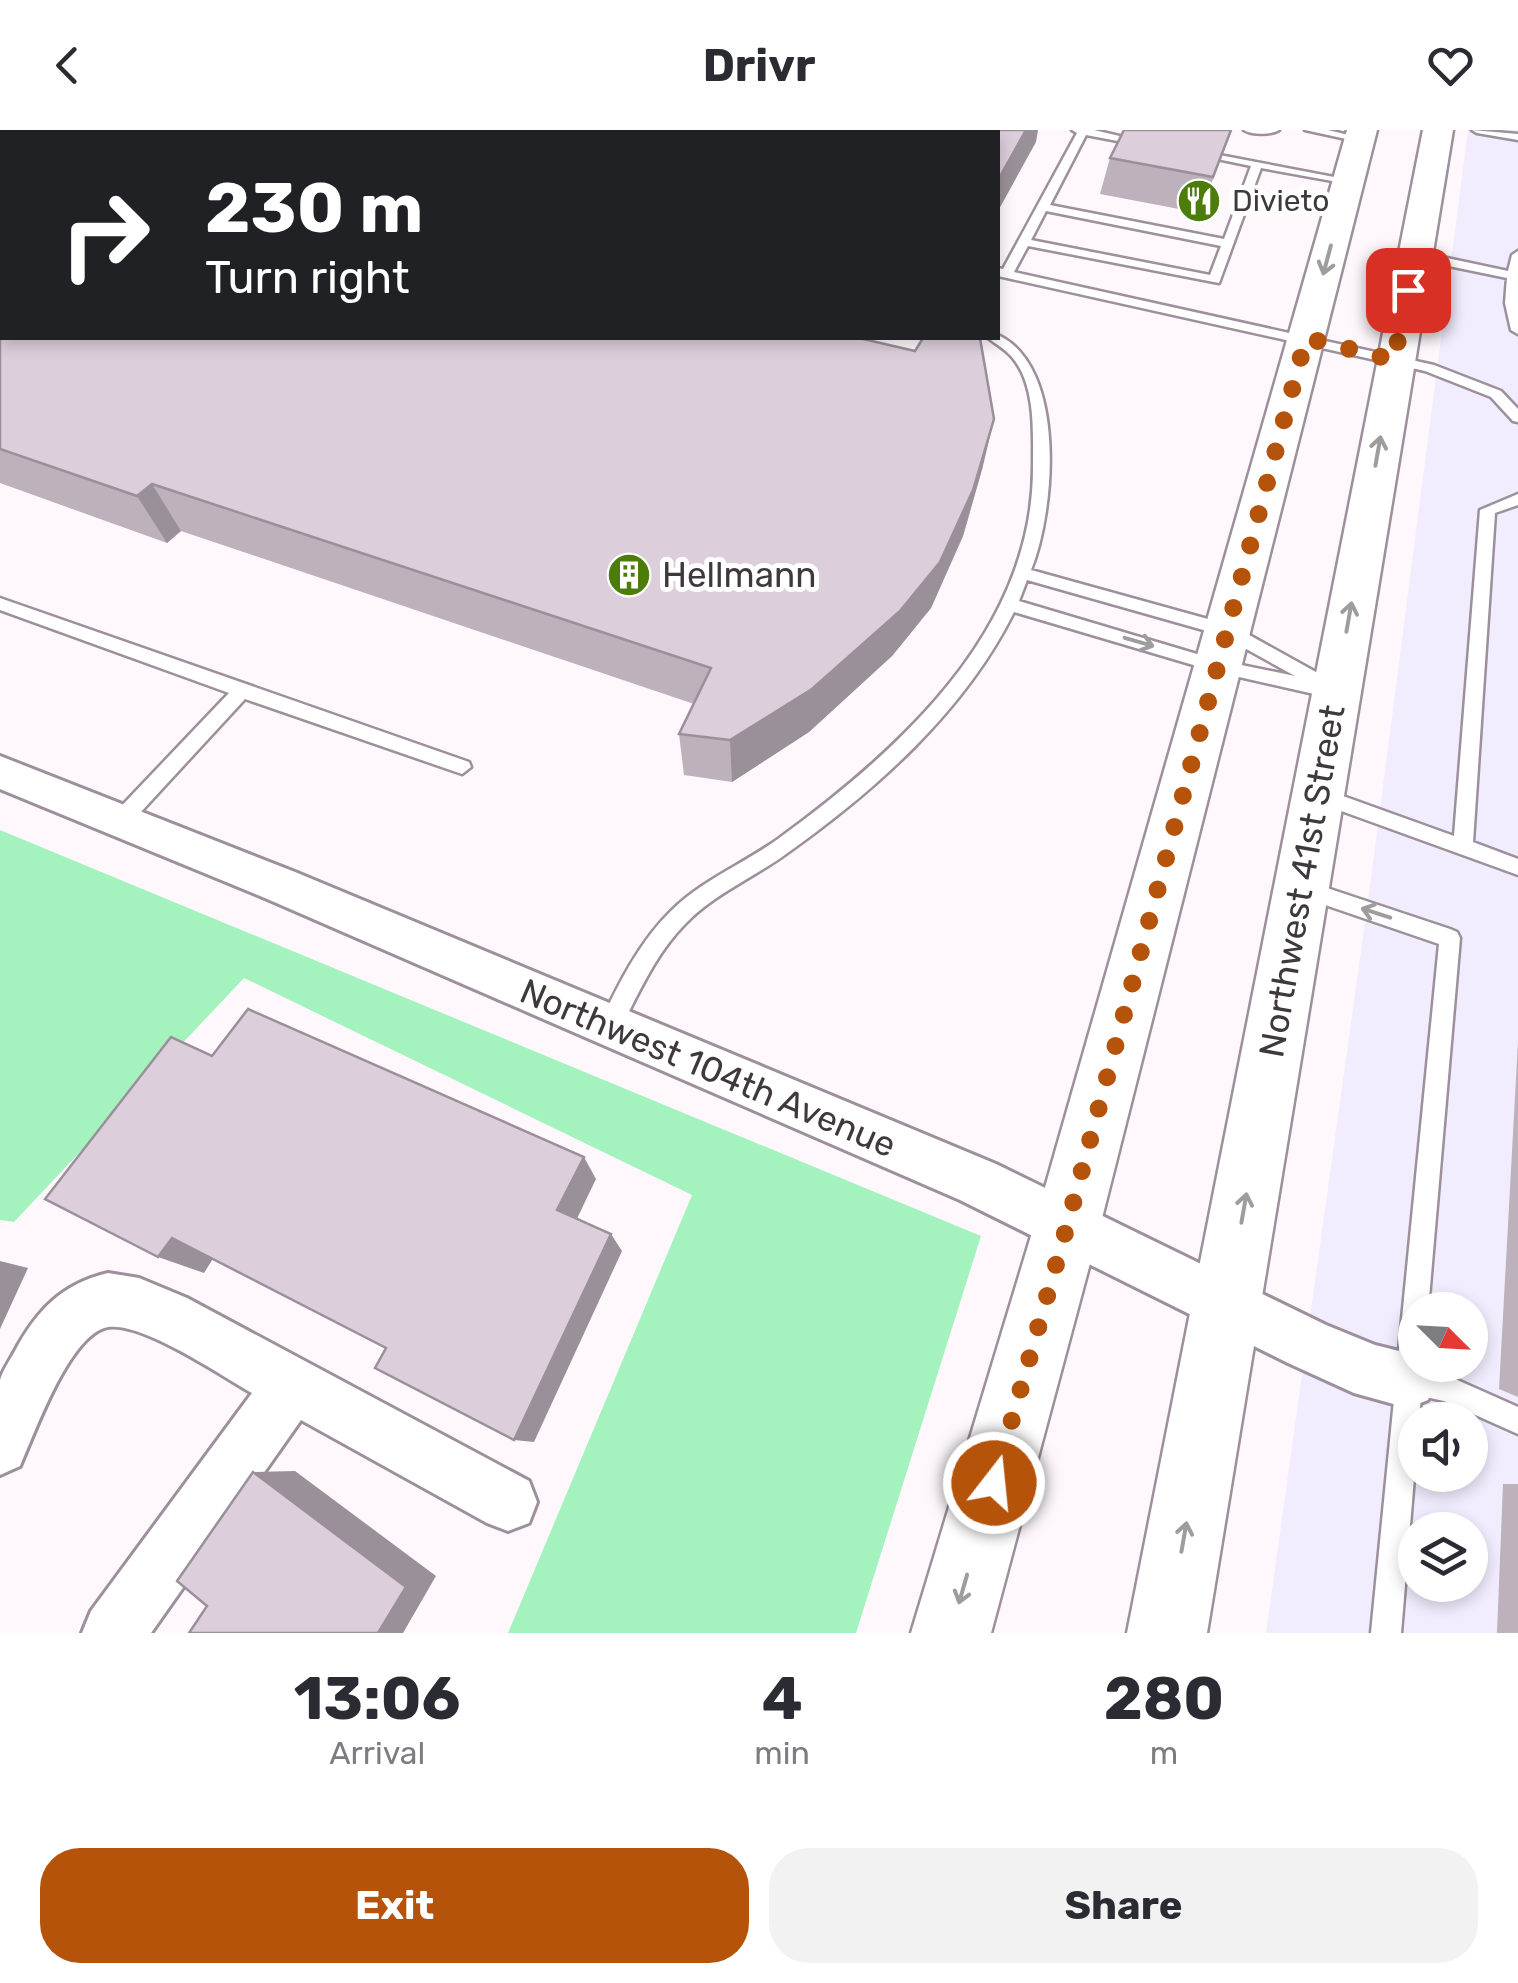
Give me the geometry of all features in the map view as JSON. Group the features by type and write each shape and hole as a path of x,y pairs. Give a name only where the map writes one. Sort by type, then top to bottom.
{"main road":[{"name":"Northwest 41st Street","path":"1167,1633 1438,130"},
{"path":"951,1633 1067,1226 1361,134"}],"street":[{"name":"Northwest 104th Avenue","path":"0,772 978,1182 1226,1304 1374,1373 1398,1378"},
{"path":"0,1446 46,1351 86,1304 106,1300 135,1303 168,1317 508,1502"},
{"path":"113,1633 292,1385"}],"lane":[{"path":"1253,130 1274,130"},
{"path":"1310,130 1361,134"},
{"path":"1477,130 1518,137"},
{"path":"1160,146 1080,131 1024,242 1002,274 1306,338 1455,376 1496,394 1518,418"},
{"path":"1180,149 1348,181"},
{"path":"1024,242 1215,280 1257,163"},
{"path":"1042,207 1228,244"},
{"path":"1414,255 1516,277"},
{"path":"1517,326 1510,294 1518,256"},
{"path":"610,1026 674,922 703,893 778,850 819,820 898,752 955,690 1012,605 1025,574 1041,509 1040,424 1022,357 998,340"},
{"path":"1464,846 1488,510 1518,499"},
{"path":"1025,574 1111,598 1222,648 1336,692"},
{"path":"1099,631 1111,598"},
{"path":"0,604 462,767"},
{"path":"1012,605 1099,631 1222,648 1336,692"},
{"path":"120,821 242,691"},
{"path":"1317,794 1518,867"},
{"path":"1301,888 1450,938 1416,1292"},
{"path":"1386,1633 1408,1382"},
{"path":"1418,1382 1446,1388 1518,1421"}],"shaded area":[{"path":"1468,130 1518,130 1518,1633 1266,1633 1370,886"}],"green space":[{"path":"0,830 981,1236 856,1633 508,1633 692,1195 244,978 14,1222 0,1220"}],"building":[{"path":"1000,130 1026,130 1000,176"},
{"path":"1124,130 1231,130 1213,177 1110,158"},
{"name":"Hellmann","path":"0,340 868,340 915,351 922,340 980,340 994,419 973,490 940,562 900,611 812,689 730,740 679,734 711,668 152,484 137,496 0,449"},
{"path":"248,1009 584,1157 557,1210 611,1234 514,1440 375,1368 386,1348 172,1238 158,1257 45,1199 171,1037 212,1056"},
{"path":"253,1472 406,1587 378,1633 189,1633 207,1606 177,1581"}],"place":[{"name":"Divieto","path":"1199,201"},
{"name":"Hellmann","path":"629,575"}],"route":[{"path":"994,1483 1306,338 1394,360 1408,290"}]}
